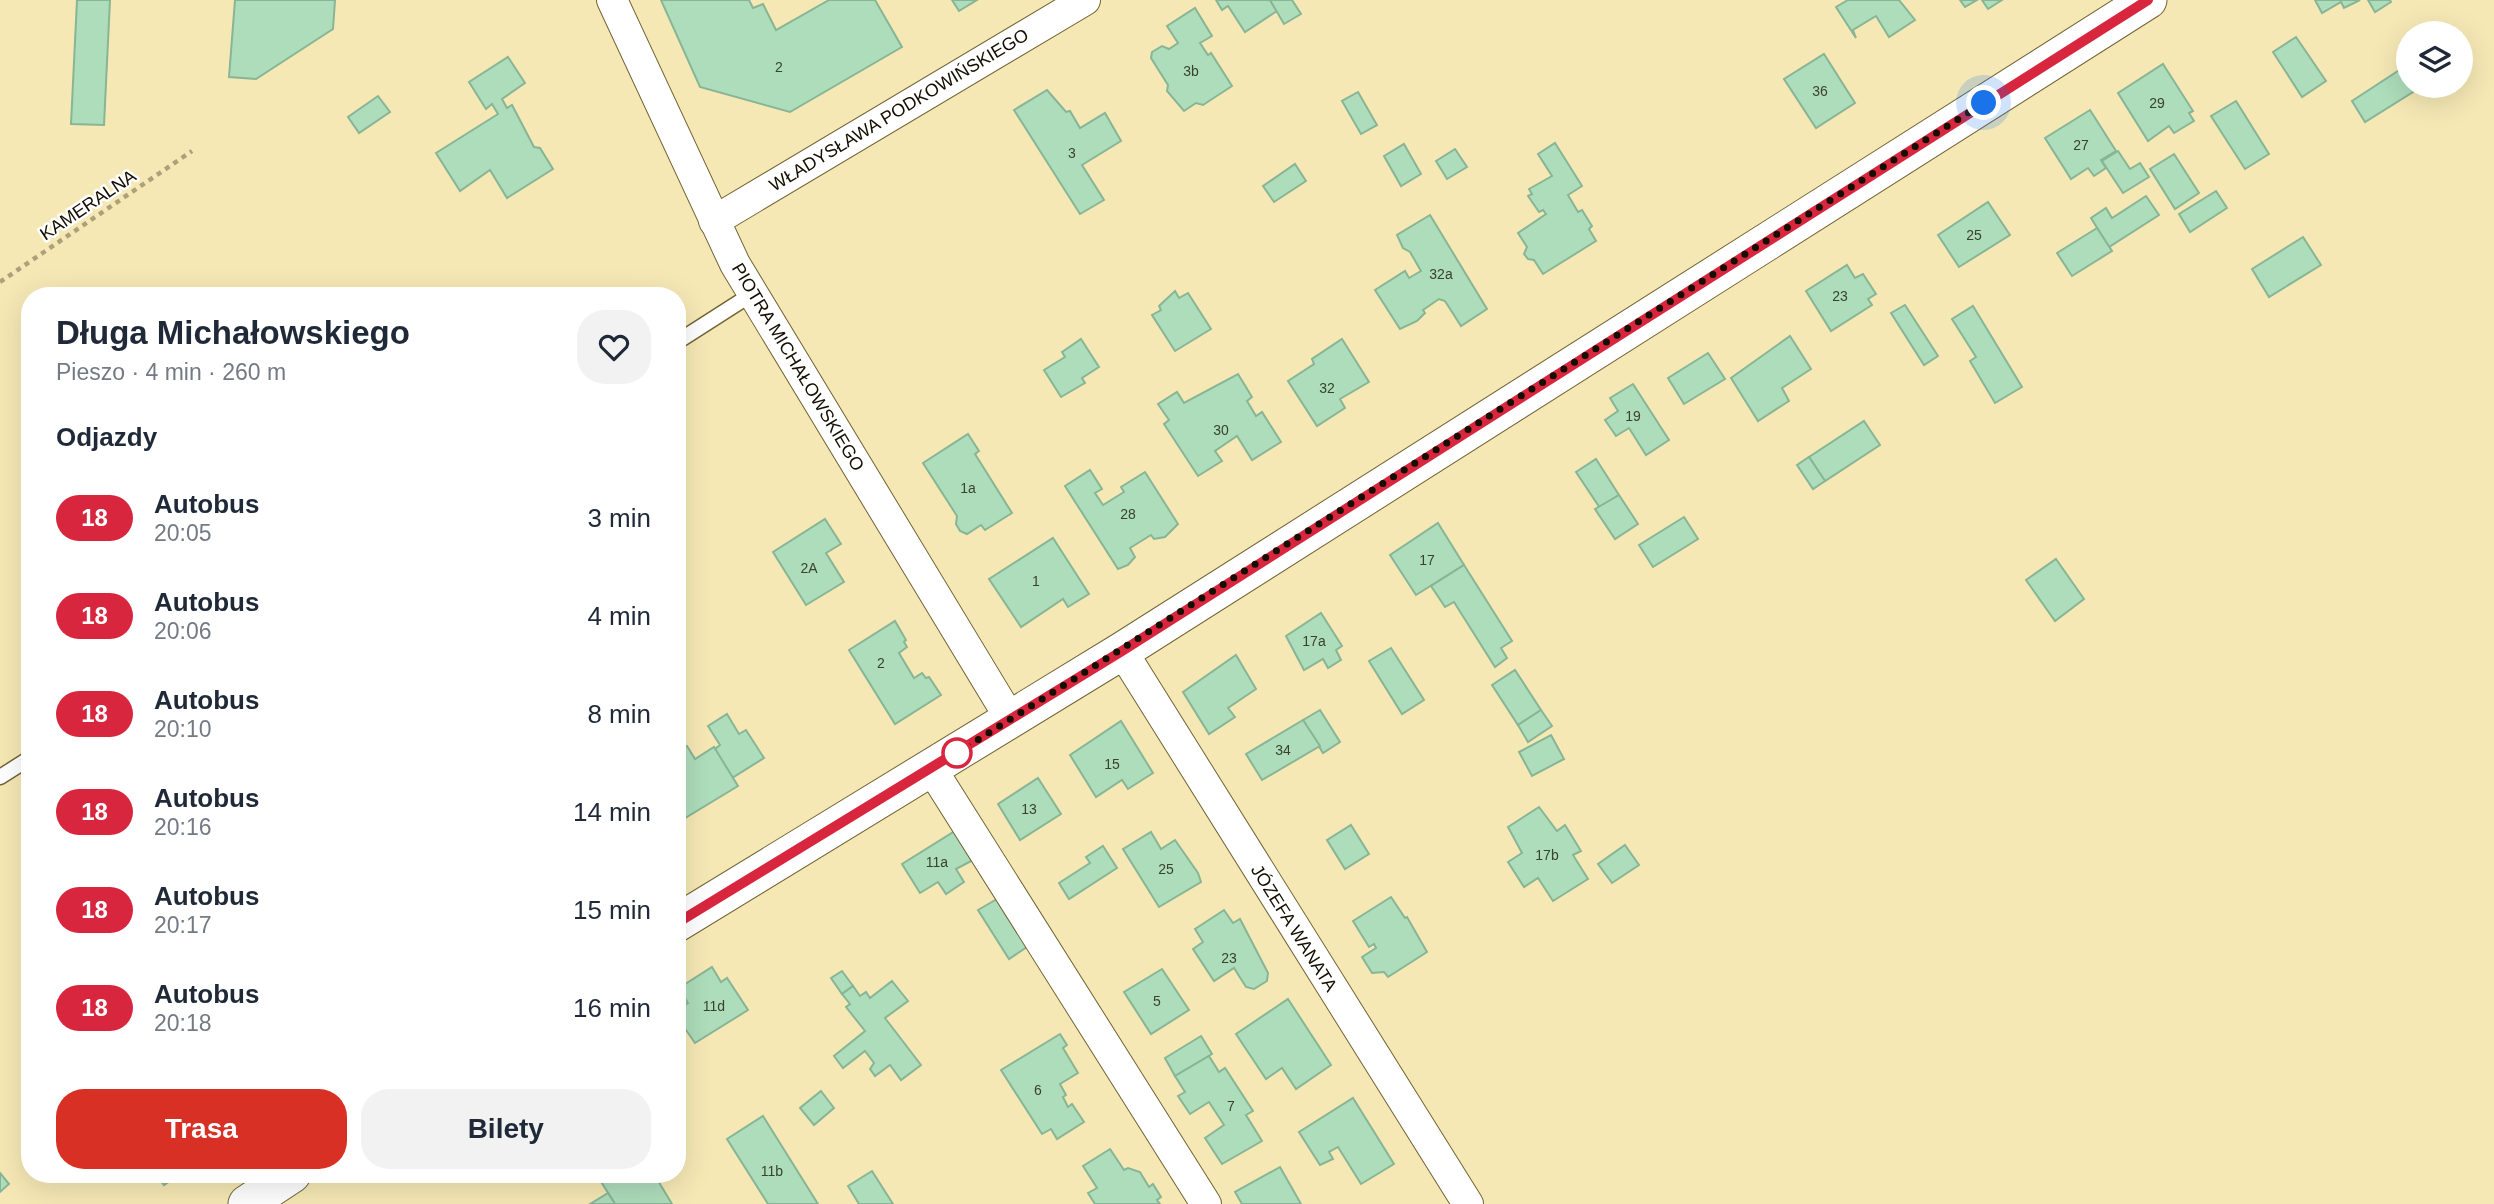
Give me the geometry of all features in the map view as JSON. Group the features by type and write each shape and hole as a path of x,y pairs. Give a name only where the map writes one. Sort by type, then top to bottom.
{"street":[{"name":"PIOTRA MICHAŁOWSKIEGO","path":"612,0 713,221 752,293 1011,720"},
{"name":"WŁADYSŁAWA PODKOWIŃSKIEGO","path":"713,221 1085,0"},
{"path":"686,918 1122,651 2148,0"},
{"name":"JÓZEFA WANATA","path":"1122,651 1468,1204"},
{"path":"931,768 1206,1204"},
{"path":"256,1202 280,1183"}],"lane":[{"path":"686,336 752,293"},
{"path":"0,777 21,764"}],"path":[{"name":"KAMERALNA","path":"0,282 192,151"}],"building":[{"path":"77,0 110,0 104,125 71,124"},
{"path":"235,0 335,0 333,29 256,79 229,77"},
{"path":"661,0 749,0 753,8 763,4 776,30 829,0 875,0 902,47 790,112 700,87"},
{"path":"952,0 977,0 959,11"},
{"path":"1216,0 1270,0 1277,11 1245,32 1228,6 1222,10"},
{"path":"1270,0 1292,0 1301,14 1284,24"},
{"path":"1848,0 1899,0 1915,20 1889,37 1876,16 1853,30 1856,38 1836,7"},
{"path":"1960,0 1977,0 1965,7"},
{"path":"1982,0 2002,0 1988,9"},
{"path":"2315,0 2360,0 2344,8 2341,2 2322,13"},
{"path":"2368,0 2390,0 2391,2 2375,12"},
{"path":"1195,8 1212,36 1200,43 1208,55 1211,53 1232,86 1203,105 1196,103 1184,111 1167,91 1168,85 1151,58 1152,52 1162,46 1169,49 1178,43 1167,26"},
{"path":"2296,37 2326,81 2302,97 2273,52"},
{"path":"1824,54 1855,103 1816,128 1784,79"},
{"path":"508,57 525,83 502,99 507,108 512,105 534,147 540,148 553,169 507,198 490,170 460,191 436,153 498,114 492,104 486,109 469,82"},
{"path":"2163,64 2193,111 2189,113 2194,121 2174,133 2169,126 2148,141 2118,93"},
{"path":"2396,72 2396,98 2403,98 2365,122 2352,101"},
{"path":"1047,90 1066,112 1070,111 1080,128 1105,113 1121,141 1082,165 1104,200 1080,214 1014,110"},
{"path":"1358,92 1377,125 1361,134 1342,101"},
{"path":"378,96 390,112 359,133 348,117"},
{"path":"2236,101 2269,154 2245,169 2211,116"},
{"path":"2090,110 2116,151 2101,160 2106,168 2094,176 2088,168 2071,179 2045,138"},
{"path":"1555,143 1582,186 1568,195 1578,212 1582,210 1592,226 1589,229 1596,241 1543,274 1534,260 1528,259 1524,254 1527,247 1518,233 1546,214 1543,210 1539,212 1528,196 1532,194 1529,189 1552,176 1538,154"},
{"path":"1404,144 1421,174 1401,186 1384,156"},
{"path":"1455,149 1467,167 1447,179 1436,161"},
{"path":"2118,151 2130,169 2140,163 2149,177 2123,193 2102,161"},
{"path":"2174,154 2199,193 2175,209 2150,169"},
{"path":"1295,164 1306,181 1274,202 1263,186"},
{"path":"2216,191 2227,208 2190,232 2179,214"},
{"path":"2146,196 2159,215 2109,247 2091,218 2106,208 2112,218"},
{"path":"1988,202 2010,235 1959,267 1938,235"},
{"path":"1430,215 1487,309 1461,326 1445,301 1439,299 1423,310 1425,313 1417,321 1400,329 1375,290 1405,271 1409,278 1421,271 1410,252 1403,248 1397,235"},
{"path":"2097,228 2112,251 2072,276 2057,253"},
{"path":"2303,237 2321,265 2269,297 2252,269"},
{"path":"1847,265 1855,278 1863,274 1876,294 1868,299 1872,305 1831,331 1806,291"},
{"path":"1175,291 1179,298 1188,293 1211,329 1175,351 1152,315 1161,310 1159,306"},
{"path":"1905,305 1938,356 1924,365 1891,313"},
{"path":"1973,306 2022,387 1995,403 1970,361 1976,357 1952,319"},
{"path":"1790,336 1811,369 1782,388 1789,401 1758,421 1731,378"},
{"path":"1081,339 1099,367 1082,378 1085,383 1061,397 1044,370 1065,357 1062,352"},
{"path":"1342,339 1369,382 1340,399 1345,408 1317,426 1288,381 1314,364 1312,359"},
{"path":"1708,353 1725,379 1684,404 1668,378"},
{"path":"1238,374 1252,397 1247,401 1256,416 1262,412 1281,442 1252,460 1237,436 1215,451 1222,461 1198,476 1164,424 1169,420 1158,404 1177,392 1184,403"},
{"path":"1633,384 1669,440 1646,455 1629,428 1616,436 1605,420 1618,411 1610,398"},
{"path":"1864,421 1880,445 1825,481 1809,457"},
{"path":"968,434 979,451 975,454 1012,513 985,530 981,525 967,534 960,531 956,524 957,516 923,463"},
{"path":"1809,457 1825,481 1813,489 1797,465"},
{"path":"1596,459 1619,495 1600,508 1576,472"},
{"path":"1090,470 1102,489 1095,493 1103,505 1124,492 1121,487 1145,472 1178,524 1165,537 1154,539 1151,535 1130,548 1135,557 1128,565 1118,569 1065,486"},
{"path":"1619,495 1638,524 1615,539 1595,509"},
{"path":"1684,517 1698,539 1653,567 1639,545"},
{"path":"825,519 841,544 826,553 844,582 806,605 773,552"},
{"path":"1438,523 1464,565 1416,595 1390,555"},
{"path":"1053,538 1089,594 1068,607 1063,599 1021,627 989,579"},
{"path":"2056,559 2084,599 2055,621 2026,580"},
{"path":"1464,565 1512,641 1501,648 1507,658 1495,667 1454,602 1445,607 1431,586"},
{"path":"1321,613 1342,646 1336,650 1341,660 1328,668 1323,659 1304,670 1286,636"},
{"path":"895,621 907,647 899,653 914,678 922,673 926,678 929,677 941,695 895,724 849,650"},
{"path":"1391,648 1424,700 1402,714 1369,661"},
{"path":"1236,655 1256,689 1228,708 1235,717 1209,734 1183,692"},
{"path":"1515,670 1541,710 1518,725 1492,685"},
{"path":"1320,710 1340,742 1323,753 1303,720"},
{"path":"1541,710 1552,726 1528,742 1518,725"},
{"path":"727,714 739,734 746,730 764,758 732,778 715,749 720,745 708,726"},
{"path":"1303,720 1320,746 1262,780 1246,754"},
{"path":"1121,721 1153,773 1128,789 1122,780 1096,797 1070,755"},
{"path":"1551,735 1564,759 1532,776 1519,752"},
{"path":"686,747 695,759 714,747 738,786 686,818"},
{"path":"1038,778 1061,814 1020,840 998,804"},
{"path":"1539,807 1557,831 1565,825 1581,851 1573,855 1588,879 1553,901 1538,878 1524,887 1508,862 1522,853 1508,827"},
{"path":"1351,825 1369,854 1345,869 1327,840"},
{"path":"955,831 973,860 956,869 964,882 946,894 938,882 920,893 902,864"},
{"path":"1151,832 1161,849 1175,840 1198,873 1201,882 1159,907 1123,849"},
{"path":"1625,845 1639,865 1612,883 1598,864"},
{"path":"1103,846 1117,868 1069,899 1059,883 1090,863 1086,857"},
{"path":"1391,897 1405,918 1407,917 1427,952 1388,977 1384,972 1372,973 1362,957 1376,948 1374,944 1369,947 1353,921"},
{"path":"997,899 1027,947 1009,959 978,910"},
{"path":"1224,910 1233,923 1240,919 1268,973 1267,981 1254,989 1246,987 1234,968 1214,981 1193,949 1203,942 1195,929"},
{"path":"712,967 721,982 727,978 748,1010 695,1043 686,1030 686,984"},
{"path":"1162,969 1189,1010 1151,1034 1124,992"},
{"path":"842,971 853,986 842,994 831,978"},
{"path":"892,981 908,1001 885,1018 921,1065 901,1080 890,1065 875,1076 870,1069 874,1063 865,1051 843,1068 834,1056 865,1031 846,1007 850,1004 842,994 853,986 860,996 866,992 870,998"},
{"path":"1288,999 1331,1065 1296,1089 1282,1068 1266,1079 1236,1034"},
{"path":"1060,1034 1067,1045 1063,1048 1078,1073 1060,1084 1066,1095 1063,1097 1068,1107 1072,1104 1084,1122 1057,1139 1051,1129 1042,1134 1001,1070"},
{"path":"1201,1036 1212,1054 1175,1076 1165,1058"},
{"path":"1209,1056 1219,1072 1225,1068 1253,1111 1246,1115 1262,1141 1222,1164 1205,1138 1224,1125 1209,1102 1190,1114 1178,1096 1185,1092 1175,1076"},
{"path":"821,1091 834,1108 814,1125 800,1108"},
{"path":"1353,1098 1394,1164 1361,1184 1338,1147 1329,1152 1333,1159 1320,1165 1299,1132"},
{"path":"763,1116 818,1204 768,1204 727,1139"},
{"path":"1110,1149 1124,1170 1128,1168 1140,1172 1149,1187 1153,1184 1161,1197 1157,1200 1160,1204 1095,1204 1088,1193 1097,1188 1083,1166"},
{"path":"1280,1167 1301,1204 1242,1204 1235,1192"},
{"path":"872,1171 893,1204 859,1204 848,1186"},
{"path":"0,1173 9,1184 0,1192"},
{"path":"602,1183 659,1183 672,1204 615,1204"},
{"path":"608,1193 615,1204 590,1204"}],"bus line":[{"name":"18","path":"686,918 1122,651 2148,0"}],"route":[{"path":"957,753 1984,103"}]}
